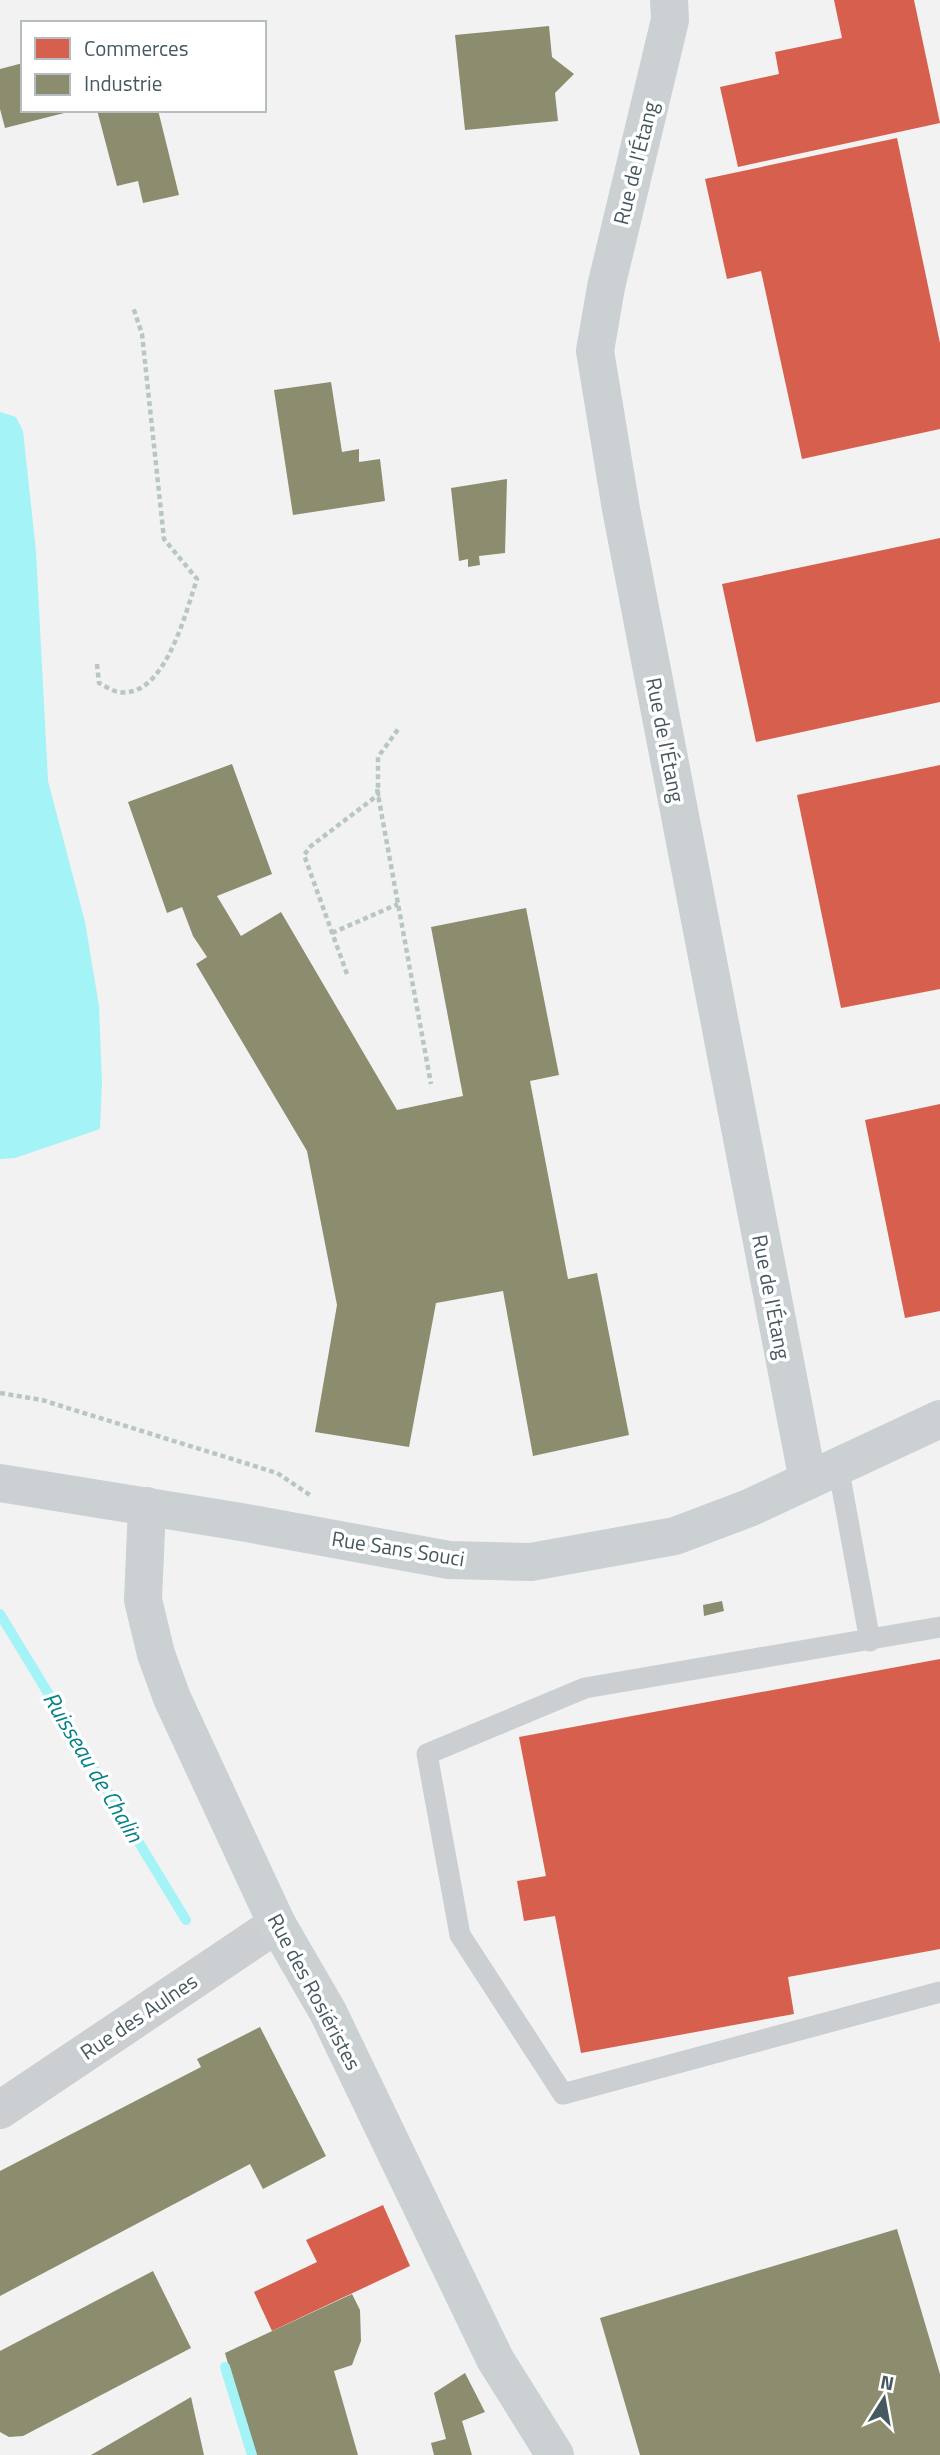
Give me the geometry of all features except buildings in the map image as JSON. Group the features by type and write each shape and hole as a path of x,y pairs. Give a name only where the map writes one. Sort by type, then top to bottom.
{"street":[{"name":"Rue de l'Étang","path":"668,0 670,20 606,287 596,351 621,509 823,1474"},
{"name":"Rue Sans Souci","path":"0,1483 147,1506 449,1560 531,1562 675,1536 749,1508 940,1419"},
{"name":"Rue des Rosiéristes","path":"147,1506 142,1600 156,1654 178,1710 277,1924 328,2012 495,2359 555,2455"},
{"name":"Rue des Aulnes","path":"0,2110 277,1924"}],"lane":[{"path":"823,1474 870,1641"},
{"path":"940,1627 585,1688 427,1754 460,1936 563,2094 940,1992"}],"path":[{"path":"97,664 99,683 120,692 143,687 158,673 176,639 197,579 164,539 142,334 133,307"},
{"path":"347,974 304,855 311,846 377,795 378,757 399,727"},
{"path":"377,789 431,1084"},
{"path":"332,933 398,904"},
{"path":"0,1394 42,1400 277,1474 318,1500"}],"water":[{"path":"0,412 16,417 23,431 36,551 48,781 85,922 99,1006 102,1082 100,1129 15,1158 0,1159"}],"waterway":[{"name":"Ruisseau de Chalin","path":"0,1614 186,1920"},
{"name":"Ruisseau de Chalin","path":"225,2367 252,2455"}]}
